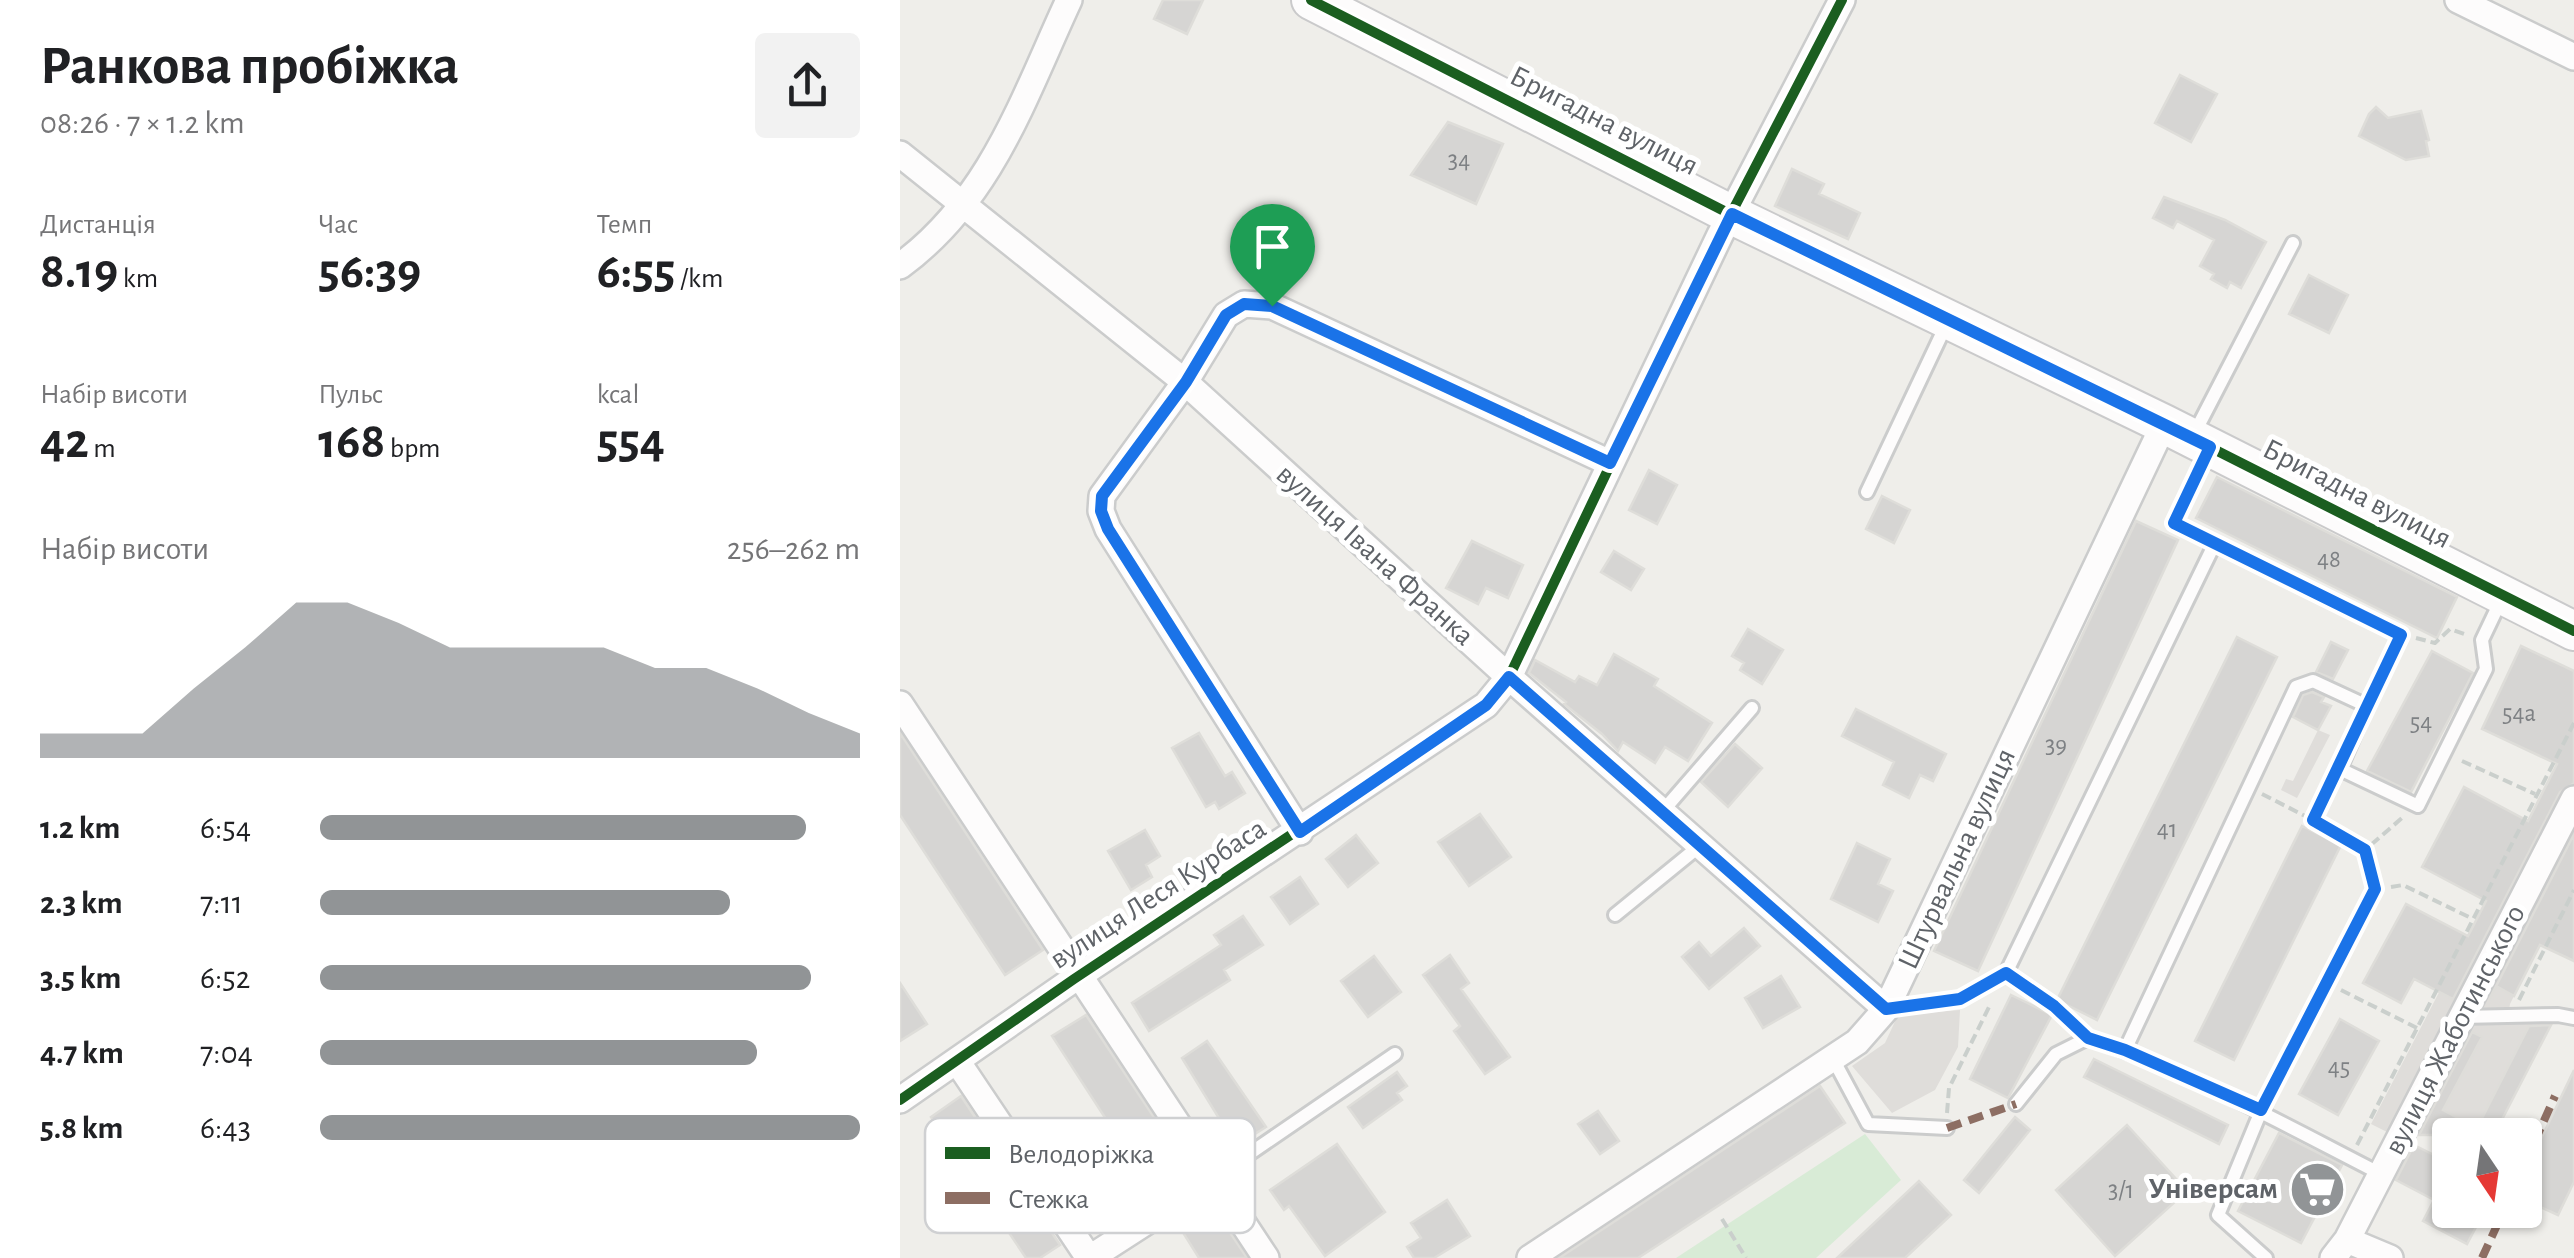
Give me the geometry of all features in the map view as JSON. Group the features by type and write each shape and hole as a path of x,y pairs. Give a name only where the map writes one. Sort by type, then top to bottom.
{"street":[{"path":"900,266 929,245 992,168 1069,0"},
{"name":"Бригадна вулиця","path":"1311,0 1732,214 2188,436 2574,631"},
{"name":"вулиця Леся Курбаса","path":"900,1100 1486,705 1509,677 1732,214 1842,0"},
{"path":"2458,0 2574,57"},
{"name":"вулиця Івана Франка","path":"900,154 1186,382 1509,677 1886,1009"},
{"path":"1300,832 1108,529 1101,511 1102,496 1186,382 1226,315 1244,304 1272,306 1610,463"},
{"name":"Штурвальна вулиця","path":"1530,1258 1857,1042 1886,1009 2188,436"},
{"path":"900,704 1174,1118"},
{"name":"вулиця Жаботинського","path":"2340,1249 2574,799"},
{"path":"957,1060 996,1118"},
{"path":"1073,1233 1090,1258 1129,1233"},
{"path":"1250,1233 1266,1258"},
{"path":"2340,1249 2390,1258"}],"lane":[{"path":"2293,243 2188,436 2174,523 2401,635 2340,769 2418,806 2486,669 2482,640 2502,596"},
{"path":"1866,492 1948,319"},
{"path":"1886,1009 1960,999 2006,973 2215,543"},
{"path":"2125,1050 2296,687 2313,681 2367,706"},
{"path":"1662,812 1752,708"},
{"path":"1615,915 1702,844"},
{"path":"2266,1258 2218,1215 2261,1110 2375,889"},
{"path":"2462,1018 2574,1018"},
{"path":"2016,1104 2056,1054 2088,1038 2125,1050 2261,1110 2382,1174"},
{"path":"1255,1150 1395,1054"},
{"path":"1832,1057 1868,1124 1946,1128"}],"path":[{"path":"2401,635 2435,642 2450,628 2482,640"},
{"path":"2350,1158 2574,722"},
{"path":"2444,752 2537,795"},
{"path":"2313,820 2340,769"},
{"path":"2249,787 2365,850 2375,889 2402,885 2473,919"},
{"path":"2365,850 2418,806"},
{"path":"1946,1128 1949,1088 2006,973 2054,1006 2088,1038"},
{"path":"2327,983 2417,1028"},
{"path":"1722,1220 1746,1258"}],"shaded area":[{"path":"2318,730 2330,735 2297,798 2281,790 2286,779 2293,781"},
{"path":"2574,731 2574,860 2524,963 2529,966 2510,1004 2507,1022 2553,1022 2503,1118 2432,1118 2432,1121 2421,1115 2407,1142 2371,1124"},
{"path":"1960,1010 1958,1047 1935,1090 1892,1113 1852,1066 1885,1043 1898,1015"}],"green space":[{"path":"1865,1134 1901,1180 1816,1258 1676,1258"}],"building":[{"path":"1163,0 1203,0 1187,34 1154,19"},
{"path":"2180,75 2217,94 2191,142 2155,123"},
{"path":"2376,107 2388,118 2421,111 2429,156 2406,160 2359,136"},
{"path":"1448,122 1503,144 1476,204 1411,175"},
{"path":"1792,169 1824,184 1819,194 1860,213 1848,239 1775,206"},
{"path":"2164,197 2225,220 2266,242 2241,288 2230,282 2227,288 2211,279 2214,274 2200,266 2214,240 2177,221 2173,228 2153,218"},
{"path":"2309,275 2348,295 2329,333 2289,314"},
{"path":"1649,470 1677,485 1657,524 1629,510"},
{"path":"2217,477 2457,597 2437,638 2196,518"},
{"path":"1882,496 1910,510 1894,543 1866,529"},
{"path":"2136,521 2178,540 1978,971 1934,951"},
{"path":"1472,541 1523,565 1508,598 1486,588 1478,604 1446,588"},
{"path":"1614,551 1644,569 1631,590 1601,572"},
{"path":"1748,629 1783,650 1762,684 1740,670 1744,663 1732,656"},
{"path":"2237,637 2277,657 2097,1020 2057,1000"},
{"path":"2331,642 2348,650 2333,679 2316,672"},
{"path":"2521,646 2574,671 2574,783 2560,792 2453,999 2414,979 2401,1003 2363,983 2406,904 2468,936 2486,901 2422,867 2464,787 2528,821 2557,764 2482,729"},
{"path":"2432,651 2473,673 2411,792 2367,771"},
{"path":"1614,654 1658,679 1654,686 1712,723 1688,761 1665,747 1655,763 1623,742 1618,751 1529,673 1535,660 1575,682 1579,676 1597,685"},
{"path":"2312,692 2324,697 2321,702 2331,706 2318,730 2293,717 2303,695"},
{"path":"1856,709 1946,754 1933,781 1920,775 1909,798 1883,785 1894,762 1842,736"},
{"path":"900,733 1043,950 1005,975 900,815"},
{"path":"1199,733 1225,776 1232,772 1245,793 1219,809 1215,802 1206,807 1172,748"},
{"path":"1735,744 1762,768 1728,807 1701,782"},
{"path":"1480,814 1511,857 1469,886 1438,842"},
{"path":"2302,826 2341,845 2234,1060 2195,1041"},
{"path":"1145,830 1160,856 1146,865 1152,877 1131,890 1108,851"},
{"path":"2574,834 2574,961 2540,945 2514,996 2496,986"},
{"path":"1356,835 1378,863 1348,887 1326,859"},
{"path":"1857,843 1890,859 1878,884 1893,891 1878,922 1831,899"},
{"path":"1300,877 1318,904 1290,924 1271,897"},
{"path":"1243,916 1263,945 1224,970 1230,980 1149,1031 1132,1003 1221,945 1214,935"},
{"path":"1744,928 1760,946 1709,989 1682,957 1699,942 1711,956"},
{"path":"1450,955 1469,983 1461,989 1510,1057 1485,1074 1454,1031 1460,1026 1423,975"},
{"path":"1374,956 1401,992 1368,1017 1341,981"},
{"path":"1781,976 1800,1007 1763,1028 1745,998"},
{"path":"900,983 927,1024 900,1041"},
{"path":"2011,995 2052,1015 2008,1098 1970,1079"},
{"path":"1086,1015 1154,1118 1105,1118 1052,1036"},
{"path":"2340,1019 2379,1041 2338,1115 2299,1094"},
{"path":"2551,1025 2503,1118 2482,1118 2529,1026"},
{"path":"2472,1032 2482,1037 2443,1110 2458,1118 2432,1118 2432,1135 2419,1135"},
{"path":"1207,1041 1266,1127 1255,1134 1255,1118 1219,1118 1182,1058"},
{"path":"2094,1059 2228,1125 2219,1144 2084,1077"},
{"path":"2574,1070 2574,1182 2558,1215 2542,1208 2542,1137"},
{"path":"1397,1072 1407,1086 1397,1093 1402,1100 1363,1128 1348,1107"},
{"path":"1820,1086 1845,1123 1638,1258 1559,1258"},
{"path":"961,1096 976,1118 932,1118"},
{"path":"1598,1111 1619,1141 1600,1154 1578,1124"},
{"path":"2015,1117 2030,1130 1979,1193 1964,1180"},
{"path":"2127,1125 2187,1191 2115,1256 2056,1190"},
{"path":"2279,1133 2342,1165 2301,1243 2238,1211"},
{"path":"1337,1144 1385,1212 1325,1256 1289,1206 1284,1210 1270,1190"},
{"path":"2414,1145 2432,1154 2432,1199 2396,1180"},
{"path":"1919,1181 1951,1215 1905,1258 1837,1258"},
{"path":"1447,1200 1470,1236 1434,1258 1414,1258 1407,1247 1421,1238 1411,1223"},
{"path":"2432,1204 2432,1226 2423,1221"},
{"path":"2436,1228 2475,1228 2467,1244"},
{"path":"1009,1233 1052,1233 1060,1245 1040,1258 1026,1258"},
{"path":"1183,1233 1230,1233 1247,1258 1199,1258"}],"marked path":[{"path":"2542,1125 2555,1096"},
{"path":"1947,1128 2016,1104"},
{"path":"2482,1258 2496,1228"}],"cycle path":[{"path":"1311,0 1732,215 2164,424 2574,631"},
{"path":"900,1100 1074,979 1486,705 1509,677 1720,235 1842,0"}],"place":[{"name":"Універсам","path":"2317,1189"}],"route":[{"path":"1732,214 2210,447 2174,523 2401,635 2313,820 2365,850 2375,889 2261,1110 2125,1050 2088,1038 2054,1006 2006,973 1960,999 1886,1009 1509,677 1486,705 1300,832 1108,529 1101,511 1102,496 1186,382 1226,315 1244,304 1272,306 1610,463 1732,214"}]}
